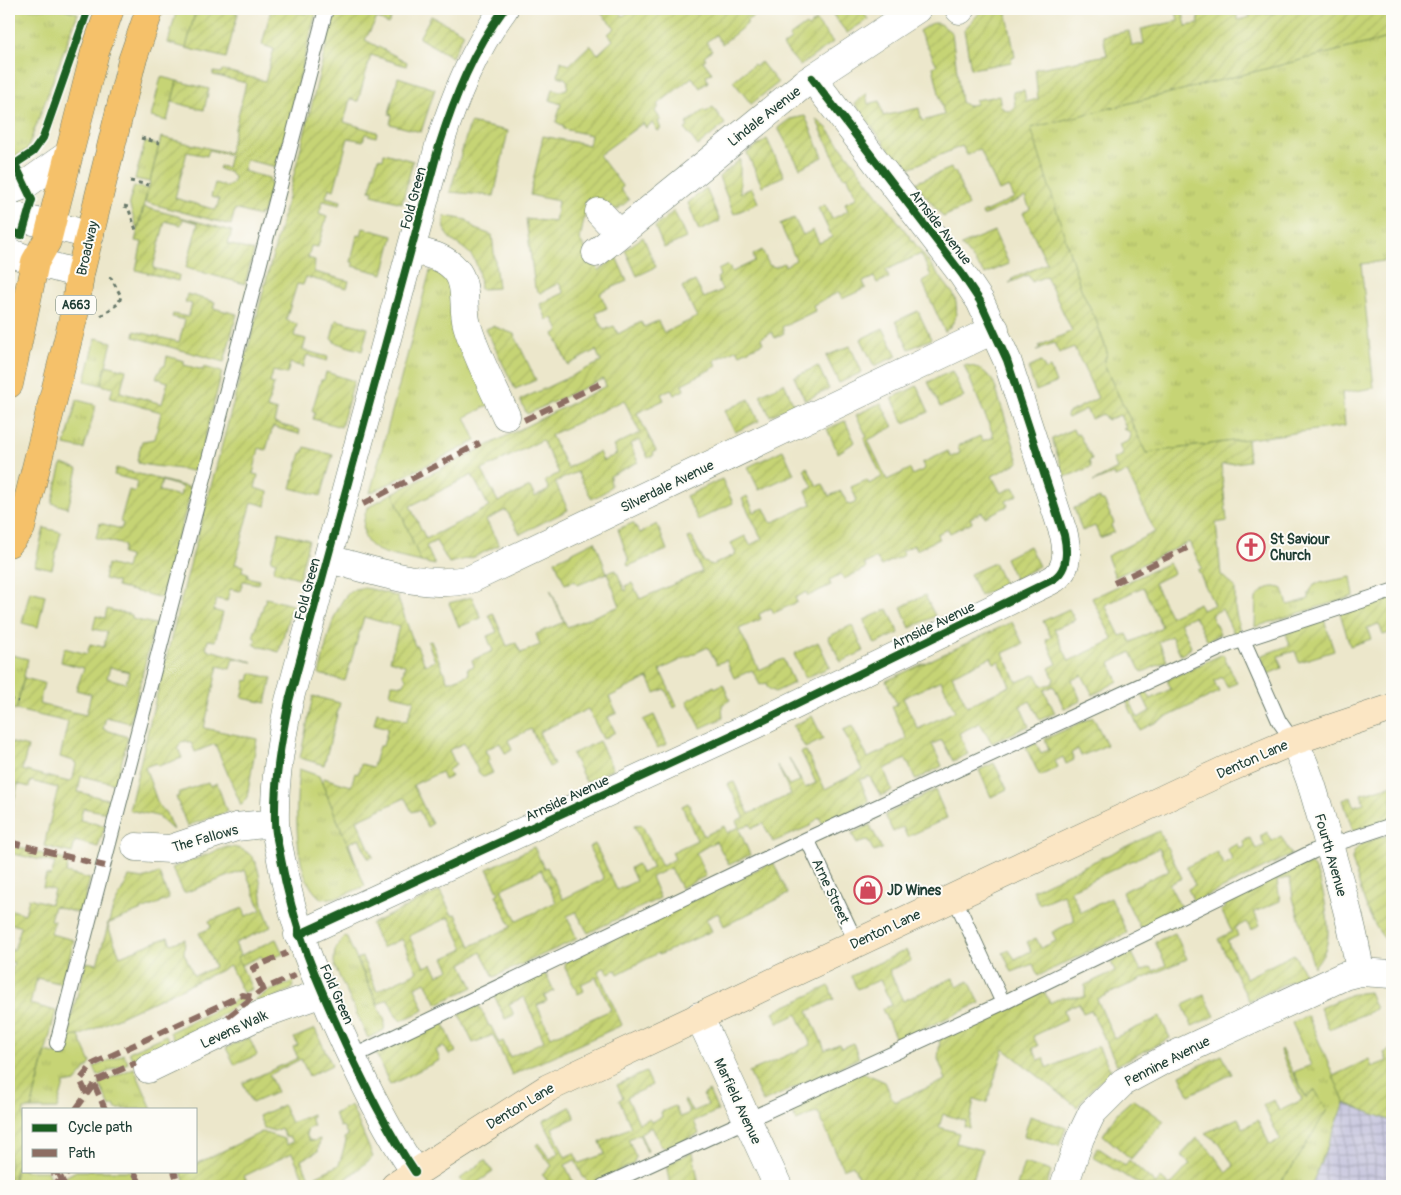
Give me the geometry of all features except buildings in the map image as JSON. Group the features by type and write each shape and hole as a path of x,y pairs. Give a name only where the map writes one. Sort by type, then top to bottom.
{"highway":[{"path":"9,384 35,262 48,241 95,52 110,9"},
{"name":"Broadway","path":"9,543 21,528 75,311 92,275 90,235 132,61 150,9"}],"street":[{"name":"Fold Green","path":"405,1179 387,1127 322,994 298,935 286,889 275,823 277,777 289,701 453,101 476,51 504,9"},
{"name":"Lindale Avenue","path":"596,253 812,78 917,9"},
{"name":"Arnside Avenue","path":"298,935 738,733 1056,578 1064,566 1068,553 1064,535 1007,360 995,329 962,274 812,78"},
{"path":"9,191 25,185 69,154"},
{"path":"599,212 619,233"},
{"path":"9,215 90,235"},
{"name":"Fold Green","path":"412,250 438,256 458,273 464,286 463,311 467,327 506,416"},
{"path":"9,252 35,262 92,275"},
{"name":"Silverdale Avenue","path":"328,560 425,582 445,583 471,579 995,329"},
{"name":"Denton Lane","path":"405,1179 548,1088 1225,770 1294,740 1392,708"},
{"name":"Fourth Avenue","path":"1294,740 1304,759 1329,846 1352,927 1360,972"},
{"name":"The Fallows","path":"136,847 170,849 236,827 275,823"},
{"path":"1360,972 1392,974"},
{"name":"Pennine Avenue","path":"1064,1186 1086,1123 1112,1090 1162,1061 1294,1000 1360,972"},
{"name":"Levens Walk","path":"148,1069 260,1015 322,994"},
{"name":"Marfield Avenue","path":"699,1016 778,1186"}],"lane":[{"path":"57,1043 326,9"},
{"path":"352,1057 807,839 1230,644 1244,642 1261,633 1392,591"},
{"path":"1244,642 1279,721 1294,740"},
{"path":"603,1186 1003,1003 1314,851 1392,825"},
{"name":"Arne Street","path":"807,839 856,942"},
{"path":"954,897 1003,1003"}],"path":[{"path":"140,138 160,142"},
{"path":"129,181 149,186"},
{"path":"123,206 128,207 136,233"},
{"path":"92,275 112,278 121,296 118,303 99,318"},
{"path":"9,698 18,701"}],"shaded area":[{"path":"1345,1103 1392,1121 1392,1186 1311,1186"}],"green space":[{"path":"9,9 63,9 78,13 27,150 9,159"},
{"path":"177,9 196,9 186,48 168,43"},
{"path":"196,9 222,9 238,13 226,58 186,48"},
{"path":"271,9 288,9 306,14 307,9 317,9 277,167 246,160 243,171 269,178 271,184 263,214 260,213 259,216 235,209 231,225 145,202 161,137 229,153 246,83 213,75 213,72 221,73 222,70 265,81 274,49 262,45","holes":["209,150 230,155 227,168 220,166 219,169 231,173 234,178 232,184 227,187 215,183 211,197 219,199 216,210 175,198 187,152 207,156"]},
{"path":"335,9 396,9 388,24 377,18 365,40 407,62 406,66 371,55 358,101 350,99 344,122 377,132 376,137 365,134 363,141 348,138 334,190 329,188 326,197 341,201 340,205 323,201 319,213 327,216 318,247 311,246 308,258 315,260 314,272 349,281 347,288 306,277 303,285 297,284 286,320 297,324 294,336 306,339 303,350 328,357 327,361 307,355 303,367 290,363 287,374 273,371 270,383 274,384 267,408 277,411 274,423 300,430 299,434 273,427 266,450 259,448 253,474 258,475 255,488 268,492 266,506 252,502 235,564 243,566 242,571 248,573 247,577 259,580 258,584 243,581 240,591 230,589 227,601 217,599 213,610 223,613 215,641 208,640 206,649 253,662 233,658 230,669 218,666 204,728 257,739 247,797 241,805 215,744 195,752 192,744 187,741 181,742 178,748 182,758 158,766 156,763 145,767 158,804 166,813 173,830 157,816 129,810 178,609 285,209"},
{"path":"600,9 618,9 623,16 633,9 767,9 747,20 747,24 722,44 716,35 706,42 712,50 704,56 706,59 703,61 712,73 706,75 708,82 700,88 692,77 657,105 659,107 655,111 661,120 658,121 661,129 658,131 652,123 646,128 643,123 599,155 623,187 620,189 629,200 617,210 601,200 585,213 580,240 599,271 616,257 627,281 600,293 607,308 596,313 604,330 614,326 618,334 641,322 644,327 658,321 664,333 697,317 682,287 695,281 704,298 722,290 717,278 720,276 718,270 728,265 732,272 755,261 753,255 762,250 769,265 775,267 784,263 785,266 796,260 780,224 794,218 803,235 813,230 819,243 832,237 818,208 825,205 832,219 848,211 845,203 857,198 847,176 843,177 816,119 827,128 954,295 956,315 952,324 945,332 922,281 931,276 921,254 886,270 889,278 877,283 874,277 863,282 866,288 842,299 839,292 813,305 815,311 782,327 784,333 775,338 772,332 761,338 763,343 740,354 737,349 715,360 717,366 682,384 684,390 674,395 671,389 661,394 664,400 637,413 656,451 653,452 654,455 648,458 640,440 630,444 638,462 610,476 611,486 606,491 592,499 577,472 555,482 568,510 520,534 506,510 486,520 499,545 474,557 449,563 436,541 426,546 435,565 421,562 393,493 606,386 603,379 527,414 520,400 601,362 596,350 568,365 554,334 559,331 553,318 547,320 540,304 564,293 559,283 540,293 535,288 526,219 555,222 558,201 530,195 543,136 589,145 591,135 563,129 564,126 556,122 561,104 550,100 553,89 560,91 567,89 568,82 565,78 558,76 561,61 569,65 590,45 598,54 613,40 608,34 615,28 599,11","holes":["624,400 640,433 613,446 617,454 603,461 599,452 567,468 551,435","542,440 559,473 545,481 549,490 535,497 530,487 498,502 482,470","472,475 489,507 426,539 410,506"]},
{"path":"822,9 860,9 868,19 847,33 830,11 825,14"},
{"path":"983,9 1006,9 1015,57 1011,58 1012,62 971,69 964,30"},
{"path":"1176,9 1182,9 1186,26 1199,24 1198,15 1233,9 1235,9 1238,20 1250,17 1248,9 1265,9 1266,14 1282,11 1282,9 1392,9 1392,37 1031,128 1081,289 1097,323 1107,352 1104,365 1146,453 1247,439 1249,461 1221,465 1227,521 1216,523 1221,575 1235,587 1235,609 1240,632 1234,634 1222,609 1211,615 1220,634 1208,641 1194,616 1180,622 1191,646 1190,649 1181,655 1171,636 1159,642 1167,661 1143,672 1140,670 1131,652 1110,663 1118,681 1093,695 1082,675 1072,680 1081,701 1064,708 1054,686 1044,690 1055,713 1040,720 1030,701 1020,706 1029,726 992,743 980,723 959,733 968,754 953,761 942,740 932,744 942,766 916,780 906,759 884,769 892,790 881,796 869,776 860,780 869,802 823,824 819,817 810,826 773,842 763,823 752,828 750,824 739,829 750,855 729,865 716,841 696,853 706,876 681,888 670,868 651,877 660,898 588,933 576,912 567,916 577,939 494,977 481,952 462,964 473,987 437,1004 425,982 415,987 424,1010 401,1021 396,1016 388,999 378,1004 357,959 362,957 377,991 417,972 402,939 382,948 371,924 440,891 452,915 456,914 471,946 511,927 496,895 499,893 487,869 534,847 544,868 547,867 563,899 604,879 589,847 595,844 617,890 636,881 630,868 637,864 641,873 653,868 634,826 642,825 662,866 675,859 672,852 697,840 682,806 688,803 704,836 724,826 727,833 739,827 736,821 744,817 728,784 734,782 749,814 791,794 777,765 789,785 800,781 789,758 805,788 816,783 801,752 806,751 825,789 862,770 843,730 852,726 868,758 907,739 892,707 897,704 886,681 1012,622 1023,644 1003,653 1017,682 1036,674 1042,686 1052,684 1054,679 1049,668 1057,664 1046,640 1051,637 1043,621 1069,609 1075,620 1054,629 1069,661 1113,640 1092,598 1169,563 1174,573 1154,583 1170,616 1199,603 1202,610 1214,605 1198,570 1202,568 1189,542 1115,577 1107,556 1155,532 1127,472 1115,477 1113,474 1093,482 1117,469 1113,459 1123,455 1119,445 1129,441 1131,436 1128,431 1123,429 1126,428 1120,415 1107,420 1103,414 1091,419 1086,409 1068,418 1066,414 1098,398 1074,347 1059,353 1054,343 1040,349 1039,346 1072,331 1046,276 1032,282 1028,275 1009,283 1013,281 1012,279 1047,263 1023,213 1030,209 1025,197 983,216 982,213 1014,198 1009,187 999,191 980,149 967,155 962,146 904,170 855,104 866,93 868,104 880,101 883,116 919,108 922,121 944,115 933,67 937,65 919,31 936,23 952,33 961,102 967,106 976,104 975,100 999,96 1001,107 1007,111 1013,110 1015,105 1013,92 1024,90 1026,102 1038,99 1035,69 1107,55 1103,36 1129,31 1132,46 1144,44 1141,29 1178,21","holes":["1143,587 1162,627 1131,642 1127,634 1120,636 1105,605","991,657 994,663 999,661 1010,686 967,706 952,675","941,680 955,711 918,729 903,698","541,870 556,902 517,921 501,889","449,917 464,949 444,958 450,969 438,975 432,964 424,967 409,936"]},
{"path":"431,16 464,33 452,57 419,38"},
{"path":"816,21 833,42 800,66 783,46 791,40 789,37 806,25 808,27"},
{"path":"1392,37 1392,260 1361,264 1374,388 1342,393 1345,426 1146,453 1104,365 1107,352 1097,323 1081,289 1030,128"},
{"path":"761,62 778,83 751,104 733,81 754,64 756,66"},
{"path":"161,77 177,81 167,121 151,117"},
{"path":"398,77 435,89 421,132 390,124 392,115 389,114"},
{"path":"177,81 209,89 204,110 172,102"},
{"path":"713,107 725,124 698,146 685,129 688,127 686,124 704,110 706,112"},
{"path":"805,116 823,157 800,168 778,128 790,119"},
{"path":"470,123 508,131 494,196 450,192"},
{"path":"767,139 784,176 762,186 747,153"},
{"path":"145,142 159,145 150,182 135,179"},
{"path":"384,153 413,161 402,203 372,195 373,191 370,190 378,158 383,159"},
{"path":"740,159 740,193 752,188 758,203 734,214 719,177"},
{"path":"951,168 953,172 955,171 968,206 943,217 915,183"},
{"path":"134,186 148,189 137,230 129,203"},
{"path":"706,188 720,221 699,231 688,203"},
{"path":"144,207 232,231 228,244 254,251 245,284 186,268 198,223 183,219 181,225 165,221 153,268 179,275 178,281 136,270 142,242 135,241"},
{"path":"674,211 686,238 664,248 655,227"},
{"path":"445,216 467,220 475,229 492,235 498,288 480,289 476,262 471,255 448,236 445,231"},
{"path":"363,228 393,236 383,274 353,266 354,263 351,262 357,235 361,236"},
{"path":"994,231 1009,264 985,274 961,245"},
{"path":"643,237 656,267 637,276 625,250"},
{"path":"430,271 442,271 451,275 490,405 465,417 476,441 370,493"},
{"path":"187,294 215,302 213,308 237,314 224,362 134,337 135,331 179,342 185,320 172,317 173,314 188,317 192,304 185,302"},
{"path":"918,311 931,339 909,349 896,321"},
{"path":"336,320 368,328 362,351 334,342 331,339"},
{"path":"493,326 514,334 536,380 515,389 486,329"},
{"path":"883,328 897,356 874,366 861,339"},
{"path":"96,338 112,342 101,385 85,381"},
{"path":"850,346 862,372 839,383 826,356"},
{"path":"167,356 184,361 184,365 203,370 204,367 222,372 196,472 138,463 139,460 137,460 142,441 155,439 161,412 110,398 113,388 101,385 106,365 126,370 120,392 162,404 168,382 156,378 162,366 165,366"},
{"path":"1041,362 1046,370 1050,368 1056,383 1036,391 1028,368"},
{"path":"964,365 981,370 994,383 1019,462 992,476 1001,493 1014,487 1018,495 1006,501 1008,506 985,517 982,512 970,518 972,522 950,533 948,529 937,534 939,539 916,550 914,545 902,551 904,555 881,566 877,558 864,564 866,568 844,579 841,574 829,580 831,585 808,596 806,592 795,598 797,602 774,613 771,608 759,614 761,619 739,629 759,670 783,659 794,683 775,692 768,688 766,683 760,685 752,670 734,678 726,660 717,664 708,647 660,670 677,706 674,708 665,689 655,693 648,678 609,697 617,713 608,717 615,732 603,739 588,709 539,732 554,765 549,767 531,729 508,740 512,750 505,753 500,743 485,750 490,760 487,761 493,773 484,777 479,773 464,743 449,750 456,765 448,770 451,777 444,780 441,772 413,785 432,824 427,827 419,810 412,812 405,798 357,820 373,857 368,858 359,838 349,843 356,864 322,783 324,778 351,786 355,773 358,774 361,764 373,767 379,746 383,746 388,728 374,724 377,712 407,721 414,700 390,694 392,684 404,685 406,678 403,675 405,665 390,660 399,627 364,617 345,681 319,674 331,627 347,594 355,589 365,588 397,596 415,646 417,646 425,665 435,661 428,642 431,641 448,682 469,674 467,669 474,666 472,660 493,651 487,636 497,632 489,615 493,613 507,646 516,643 521,653 540,645 536,634 564,622 550,589 567,627 620,606 607,573 616,570 625,591 627,590 625,586 632,583 640,599 702,572 688,538 692,537 704,562 713,565 736,554 731,543 745,536 750,545 762,539 742,499 747,496 754,512 764,508 771,523 812,504 806,491 813,487 804,469 807,467 817,486 823,484 829,496 841,491 847,503 850,505 855,503 856,498 851,487 867,480 869,484 882,477 864,438 867,437 856,415 881,403 893,427 868,440 887,480 910,469 912,475 925,469 922,463 948,451 951,457 960,453 958,446 980,436 982,441 994,437"},
{"path":"818,366 829,389 805,400 794,377"},
{"path":"952,371 964,397 940,407 928,382"},
{"path":"326,372 354,381 341,427 313,419 315,412 312,411 321,380 324,380"},
{"path":"784,383 794,405 770,416 760,395"},
{"path":"917,386 929,412 904,423 892,398"},
{"path":"749,399 759,421 735,432 725,411"},
{"path":"77,400 96,405 84,449 65,445"},
{"path":"845,421 855,442 838,453 827,429"},
{"path":"1073,429 1075,434 1078,433 1092,459 1089,461 1091,467 1065,477 1052,439"},
{"path":"305,447 333,455 321,496 291,488 301,453 303,453"},
{"path":"783,450 794,474 759,490 748,467"},
{"path":"62,464 78,469 68,508 52,503"},
{"path":"116,468 192,488 162,598 117,587 117,582 104,579 107,564 126,569 129,556 122,554 124,545 96,538 100,523 121,529 123,523 120,522 129,490 135,492 137,481 114,475","holes":["162,481 182,487 180,496 159,491"]},
{"path":"722,479 733,503 698,520 686,496"},
{"path":"393,493 421,562 375,549 368,543 364,535 367,508"},
{"path":"1100,498 1101,501 1104,501 1114,523 1111,525 1114,532 1100,538 1095,526 1082,531 1074,508"},
{"path":"633,523 640,533 657,524 667,550 628,566 627,563 629,561 618,529"},
{"path":"44,528 61,532 52,569 35,565"},
{"path":"279,532 309,540 299,578 273,571 276,562 271,560"},
{"path":"595,541 607,573 578,585 575,581 565,584 555,561"},
{"path":"1029,546 1039,566 1015,579 1005,558"},
{"path":"994,563 1004,584 980,596 970,574"},
{"path":"1351,577 1354,596 1255,627 1256,598 1265,590 1271,587 1283,589 1288,605 1309,599 1309,593 1314,584"},
{"path":"30,591 45,595 38,627 22,623"},
{"path":"925,595 935,616 910,628 901,607"},
{"path":"1392,596 1392,632 1383,635 1379,624 1367,628 1371,639 1350,646 1340,613"},
{"path":"472,597 481,618 459,627 449,603"},
{"path":"266,598 292,605 279,652 254,645 256,639 253,637"},
{"path":"107,609 132,615 132,619 155,624 130,723 106,717 103,729 128,737 116,784 81,776 78,792 111,800 108,813 83,808 80,820 105,826 98,847 75,841 72,853 44,846 58,788 31,781 29,787 18,784 9,822 9,742 28,747 22,770 69,782 73,779 76,764 74,761 60,757 68,722 16,710 24,678 44,683 39,704 86,715 91,694 76,690 84,668 61,662 64,648 87,654 90,644 104,647 107,632 93,629 96,616 105,618","holes":["110,667 129,672 126,683 107,678"]},
{"path":"888,609 899,633 875,644 864,620"},
{"path":"1324,619 1334,651 1299,662 1295,651 1278,656 1282,668 1268,674 1260,656 1290,645 1285,631"},
{"path":"852,625 864,651 841,662 828,637"},
{"path":"818,642 830,667 805,678 794,654"},
{"path":"1223,654 1237,683 1227,687 1222,677 1214,681 1219,692 1140,730 1126,701 1129,699 1138,718 1150,711 1141,693 1146,691 1151,699 1171,689 1167,680"},
{"path":"12,655 28,659 16,710 9,708 9,667"},
{"path":"251,673 272,678 266,703 242,698 246,680 249,681"},
{"path":"723,684 730,700 722,705 723,718 701,728 687,701 714,686 715,688"},
{"path":"313,696 340,703 324,765 300,758"},
{"path":"654,715 667,744 657,748 643,720"},
{"path":"812,716 823,739 805,748 793,726"},
{"path":"1093,717 1107,745 1081,756 1078,749 1071,753 1074,760 1066,764 1063,757 1055,761 1058,767 1040,776 1026,748 1036,743 1041,753 1049,750 1045,739"},
{"path":"599,741 613,769 586,782 572,754"},
{"path":"994,763 1007,789 991,797 979,770"},
{"path":"299,769 319,776 365,886 339,897 322,899 312,889 300,858 297,820"},
{"path":"208,782 210,786 217,783 227,812 187,826 176,797 179,796 178,793"},
{"path":"1392,785 1392,819 1353,831 1343,800 1351,797 1354,806 1364,803 1361,794"},
{"path":"935,790 947,818 907,837 903,827 893,832 885,815"},
{"path":"870,825 882,849 874,852 868,840 857,844 852,833"},
{"path":"1159,831 1182,878 1169,884 1181,908 1140,928 1122,892 1169,870 1159,848 1070,890 1081,912 1111,898 1127,933 1038,976 1033,964 1012,972 1003,953 1009,950 1015,959 1031,951 1027,942 1036,938 1041,948 1056,941 1052,932 1075,921 1063,894 1039,904 1033,890"},
{"path":"1267,832 1272,841 1281,836 1291,855 1194,902 1188,889 1195,885 1186,867 1217,852 1224,865 1233,860 1227,849 1238,844 1240,849 1245,847 1243,841 1250,838 1256,849 1265,845 1260,836"},
{"path":"1392,834 1392,898 1385,925 1392,928 1392,946 1383,937 1371,917 1352,859 1357,848 1362,844"},
{"path":"9,845 69,861 66,873 90,879 81,914 54,906 50,920 54,921 51,934 74,940 63,984 37,978 30,1004 56,1011 31,1108 22,1108 22,1146 12,1186 9,1186 9,981 14,963 9,961 9,949 14,950 21,927 9,923 9,909 25,914 29,898 50,904 54,890 43,887 46,875 51,876 55,863 9,853"},
{"path":"227,847 248,853 254,859 260,878 264,909 271,927 235,943 240,955 237,957 252,989 243,993 230,966 79,1036 66,1037 86,962 97,964 108,926 120,956 168,937 171,944 185,939 184,953 194,976 215,967 199,933 211,928 209,921 243,908 246,916 261,910 245,870 184,893 172,868"},
{"path":"773,862 788,894 724,926 718,913 706,919 712,931 659,955 658,953 618,974 616,970 608,973 605,967 598,971 622,1025 512,1075 493,1035 473,1043 459,1014 479,1005 499,1043 503,1041 510,1057 544,1041 524,997 509,1004 514,1015 505,1019 494,995 542,973 547,976 554,991 544,996 547,1001 537,1005 551,1037 611,1010 596,977 581,984 584,991 578,994 565,968 566,961"},
{"path":"1311,864 1319,880 1327,914 1328,935 1325,950 1314,967 1293,898 1290,878 1277,880 1280,901 1254,912 1260,925 1251,930 1246,922 1235,928 1238,936 1227,941 1246,978 1294,954 1305,974 1249,1001 1218,939 1232,932 1221,910 1226,908 1224,903 1297,867"},
{"path":"159,873 169,899 109,923 113,908 129,877 143,879"},
{"path":"1175,933 1187,959 1097,999 1114,1038 1160,1017 1170,1038 1117,1065 1091,1010 1083,1013 1079,1003 1063,1010 1067,1020 1033,1036 1038,1046 1033,1048 1038,1060 1043,1058 1048,1068 1098,1046 1111,1071 1093,1087 1077,1107 1004,1049 987,1103 974,1099 969,1128 964,1126 966,1121 943,1114 939,1127 959,1133 956,1143 982,1150 971,1186 913,1186 912,1184 902,1186 862,1186 853,1165 843,1169 818,1112 796,1121 789,1106 862,1072 885,1082 894,1102 946,1080 938,1059 940,1039 1044,991 1050,1003 1062,997 1085,997 1085,985 1115,971 1111,962 1132,953 1141,971 1151,967 1154,971 1166,965 1155,942"},
{"path":"346,936 385,1021 384,1030 368,1038 335,967 334,958 336,950"},
{"path":"276,939 283,954 264,961 261,956 241,965 237,957"},
{"path":"906,950 911,961 889,970 903,1001 953,978 957,987 969,981 980,1003 897,1041 882,1009 892,1005 880,980 857,989 851,976"},
{"path":"294,981 292,989 235,1017 265,993"},
{"path":"829,986 834,999 808,1011 825,1050 839,1044 841,1048 853,1043 859,1058 763,1102 749,1072 811,1045 797,1014 778,1023 773,1012"},
{"path":"1369,992 1376,1009 1329,1029 1320,1008 1352,994"},
{"path":"1204,995 1215,1016 1192,1026 1183,1005"},
{"path":"242,997 244,1000 209,1023 174,1041 170,1032"},
{"path":"1308,1016 1345,1103 1311,1186 1277,1186 1293,1166 1315,1090 1306,1098 1294,1072 1311,1065 1292,1023"},
{"path":"443,1022 456,1052 449,1055 444,1046 436,1050 440,1060 390,1085 376,1054"},
{"path":"315,1029 332,1065 309,1076 301,1059 269,1075 277,1092 252,1103 243,1083 298,1058 293,1047 298,1045 294,1038"},
{"path":"166,1035 170,1043 133,1061 129,1052"},
{"path":"79,1036 91,1063 75,1082 64,1084 57,1108 31,1108 46,1052 62,1056 66,1037"},
{"path":"249,1037 257,1055 235,1065 226,1048"},
{"path":"1281,1049 1306,1098 1315,1090 1327,1110 1293,1166 1277,1186 1170,1186 1190,1164 1181,1155 1197,1138 1210,1150 1226,1172 1234,1166 1219,1143 1205,1133 1238,1118 1243,1128 1258,1120 1270,1145 1280,1139 1263,1105 1274,1100 1279,1111 1302,1100 1280,1051"},
{"path":"1392,1049 1392,1121 1345,1103 1333,1076 1369,1059 1372,1067 1387,1061 1384,1053"},
{"path":"124,1054 128,1063 98,1076 94,1067"},
{"path":"1222,1055 1232,1074 1189,1095 1180,1075"},
{"path":"134,1068 152,1108 116,1108 114,1105 110,1107 99,1083"},
{"path":"646,1072 652,1085 627,1097 639,1123 649,1119 651,1122 662,1117 661,1112 675,1106 680,1117 690,1113 684,1101 686,1100 692,1112 708,1105 703,1095 709,1091 718,1111 694,1121 699,1134 667,1148 661,1146 652,1127 640,1133 647,1152 639,1134 628,1139 636,1157 633,1164 591,1185 583,1177 575,1160 565,1165 575,1186 551,1186 542,1174 552,1166 536,1145 538,1143 550,1159 559,1152 543,1121 570,1107 575,1118 552,1128 565,1157 574,1153 579,1163 605,1154 600,1142 631,1127 619,1100 623,1098 617,1085"},
{"path":"1133,1099 1164,1121 1131,1159 1103,1135 1117,1113"},
{"path":"283,1105 291,1123 312,1114 313,1117 310,1118 314,1126 308,1129 306,1134 309,1140 320,1139 318,1151 301,1160 310,1179 339,1165 346,1141 344,1138 348,1136 343,1126 340,1127 334,1114 351,1105 373,1157 338,1186 305,1186 307,1185 292,1153 244,1176 249,1186 242,1186 240,1184 235,1186 181,1186 186,1184 180,1172 198,1172 198,1163 262,1132 284,1139 287,1145 293,1142 291,1138 285,1137 281,1128 274,1131 264,1128 259,1116"},
{"path":"1030,1116 1066,1128 1059,1146 1024,1136"},
{"path":"22,1146 22,1172 47,1172 51,1181 39,1186 12,1186"},
{"path":"1097,1147 1125,1166 1129,1160 1156,1184 1161,1178 1170,1186 1143,1186 1093,1157"},
{"path":"693,1152 699,1186 670,1186 666,1164"},
{"path":"485,1160 493,1172 472,1186 465,1186 460,1179"},
{"path":"1024,1163 1051,1171 1047,1186 1017,1186"},
{"path":"74,1172 130,1172 137,1186 67,1186 63,1178"}],"marked path":[{"path":"524,420 602,383"},
{"path":"363,504 480,443"},
{"path":"1114,583 1187,548"},
{"path":"9,842 105,866"},
{"path":"263,989 253,968 287,953"},
{"path":"228,1017 263,989 296,975"},
{"path":"87,1094 80,1080 93,1064 242,995 254,997"},
{"path":"77,1108 97,1080 136,1063"},
{"path":"94,1084 105,1108"},
{"path":"49,1186 58,1182 54,1174 57,1172"},
{"path":"65,1186 60,1176 69,1172"},
{"path":"134,1172 141,1186"},
{"path":"174,1172 176,1177"}],"cycle path":[{"path":"9,232 22,235 32,200 15,164 33,152 43,138 88,9"},
{"path":"415,1172 387,1126 346,1045 325,999 299,932 277,841 275,822 277,776 289,701 439,146 466,74 483,41 504,9"},
{"path":"298,935 756,724 1050,581 1060,573 1066,555 1064,535 1007,360 980,301 962,274 812,78"}],"place":[{"name":"St Saviour Church","path":"1251,547"},
{"name":"JD Wines","path":"868,890"}]}
